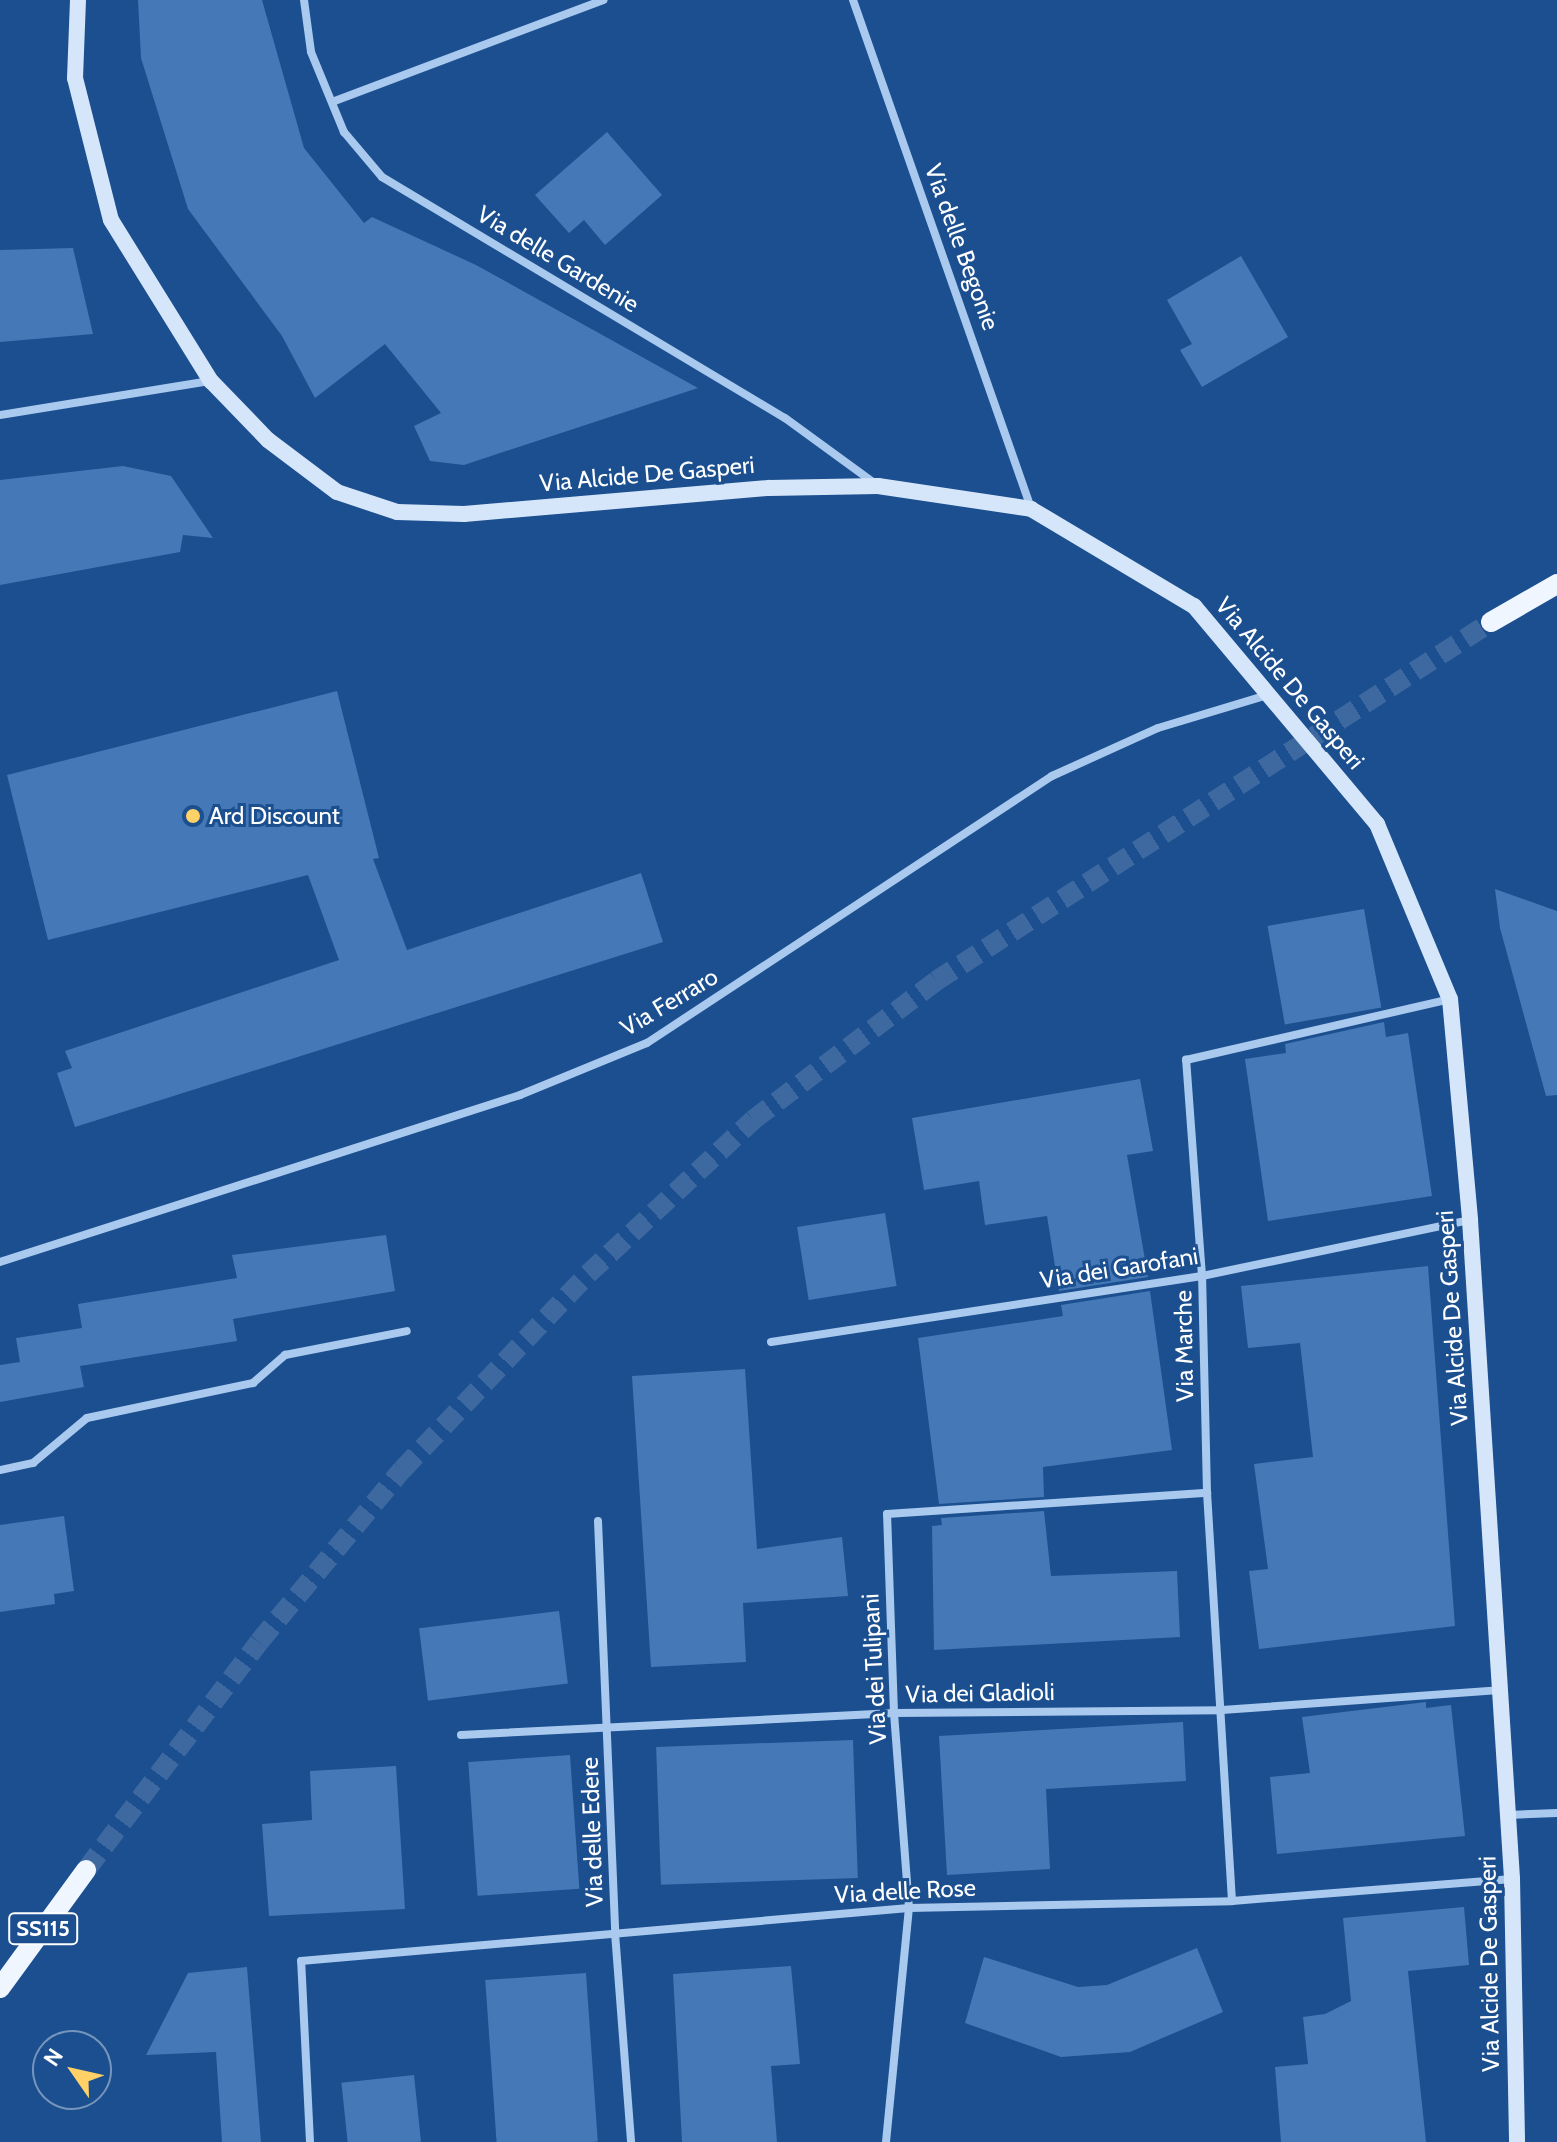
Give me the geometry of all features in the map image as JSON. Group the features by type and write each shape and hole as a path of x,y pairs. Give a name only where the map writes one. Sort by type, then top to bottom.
{"main road":[{"path":"1491,622 1557,584"},
{"name":"SS115","path":"0,1988 86,1870"}],"street":[{"name":"Via Alcide De Gasperi","path":"78,0 75,78 111,220 211,381 268,440 337,492 397,512 464,514 769,488 878,486 1031,509 1194,606 1377,824 1450,999 1470,1220 1512,1879 1517,2142"},
{"name":"Via delle Gardenie","path":"304,0 311,52 344,132 382,177 785,418 878,486"},
{"path":"332,102 603,0"},
{"name":"Via delle Begonie","path":"853,0 1031,509"},
{"path":"0,415 211,381"},
{"name":"Via Ferraro","path":"0,1262 520,1095 647,1043 1052,776 1158,728 1267,695"},
{"name":"Via Marche","path":"1232,1901 1207,1493 1202,1276 1186,1060 1450,999"},
{"name":"Via dei Garofani","path":"771,1342 1202,1276 1470,1220"},
{"path":"0,1470 33,1463 87,1418 253,1383 285,1355 407,1331"},
{"name":"Via dei Tulipani","path":"886,2142 909,1908 894,1713 887,1514 1207,1493"},
{"name":"Via delle Edere","path":"598,1521 615,1933 631,2142"},
{"name":"Via dei Gladioli","path":"461,1735 894,1713 1222,1710 1499,1690"},
{"path":"1508,1815 1557,1813"},
{"name":"Via delle Rose","path":"310,2142 301,1961 909,1908 1232,1901 1512,1879"}],"building":[{"path":"138,0 262,0 304,148 364,223 372,217 476,265 698,388 464,465 430,461 414,426 441,413 385,344 315,398 282,336 188,209 141,58"},
{"path":"607,132 662,195 605,245 584,220 569,233 535,195"},
{"path":"73,248 93,334 0,342 0,250"},
{"path":"1241,256 1288,337 1202,387 1180,350 1192,344 1167,300"},
{"path":"123,466 171,476 213,538 183,535 180,552 0,585 0,480"},
{"path":"337,691 379,858 373,859 407,950 641,873 663,942 75,1127 57,1073 72,1068 65,1051 339,960 308,875 48,940 7,775"},
{"path":"1495,889 1557,911 1557,1095 1546,1096 1500,928"},
{"path":"1364,909 1381,1007 1285,1024 1267,926"},
{"path":"1384,1022 1386,1037 1408,1033 1432,1196 1268,1221 1245,1059 1286,1053 1285,1044"},
{"path":"1140,1079 1153,1151 1127,1155 1148,1277 1059,1291 1047,1216 985,1225 979,1181 924,1190 912,1118"},
{"path":"885,1213 897,1286 809,1300 797,1227"},
{"path":"386,1235 395,1291 233,1319 237,1341 80,1366 84,1387 0,1402 0,1365 20,1362 16,1338 82,1328 78,1304 237,1278 232,1255"},
{"path":"1428,1266 1455,1626 1259,1649 1249,1571 1268,1569 1254,1464 1313,1457 1300,1343 1248,1348 1241,1286"},
{"path":"1150,1291 1172,1450 1043,1467 1044,1497 939,1504 918,1338 1063,1316 1061,1305"},
{"path":"745,1369 757,1549 842,1537 848,1596 743,1603 746,1662 651,1667 632,1376"},
{"path":"1044,1511 1051,1576 1177,1571 1180,1637 934,1650 932,1526 942,1525 941,1518"},
{"path":"64,1516 74,1591 54,1594 55,1604 0,1612 0,1525"},
{"path":"559,1611 568,1683 428,1701 419,1628"},
{"path":"1426,1702 1426,1708 1451,1705 1465,1836 1277,1854 1270,1777 1310,1773 1302,1717"},
{"path":"1183,1722 1186,1781 1046,1789 1050,1869 947,1875 939,1736"},
{"path":"853,1740 858,1878 661,1885 656,1747"},
{"path":"570,1755 579,1889 478,1896 468,1762"},
{"path":"396,1766 405,1909 269,1916 262,1824 312,1820 310,1771"},
{"path":"1464,1907 1469,1965 1408,1971 1426,2142 1281,2142 1275,2067 1308,2064 1303,2017 1325,2014 1351,2001 1343,1918"},
{"path":"1197,1948 1223,2012 1130,2052 1061,2057 965,2023 984,1957 1078,1987 1107,1985"},
{"path":"791,1966 800,2064 771,2066 777,2142 682,2142 673,1974"},
{"path":"247,1967 261,2142 222,2142 216,2052 146,2055 188,1973"},
{"path":"586,1973 598,2142 497,2142 485,1980"},
{"path":"414,2075 421,2142 348,2142 341,2083"}],"tunnel":[{"path":"86,1870 259,1642 402,1470 588,1274 753,1120 936,981 1491,622"}],"place":[{"name":"Ard Discount","path":"193,816"}]}
